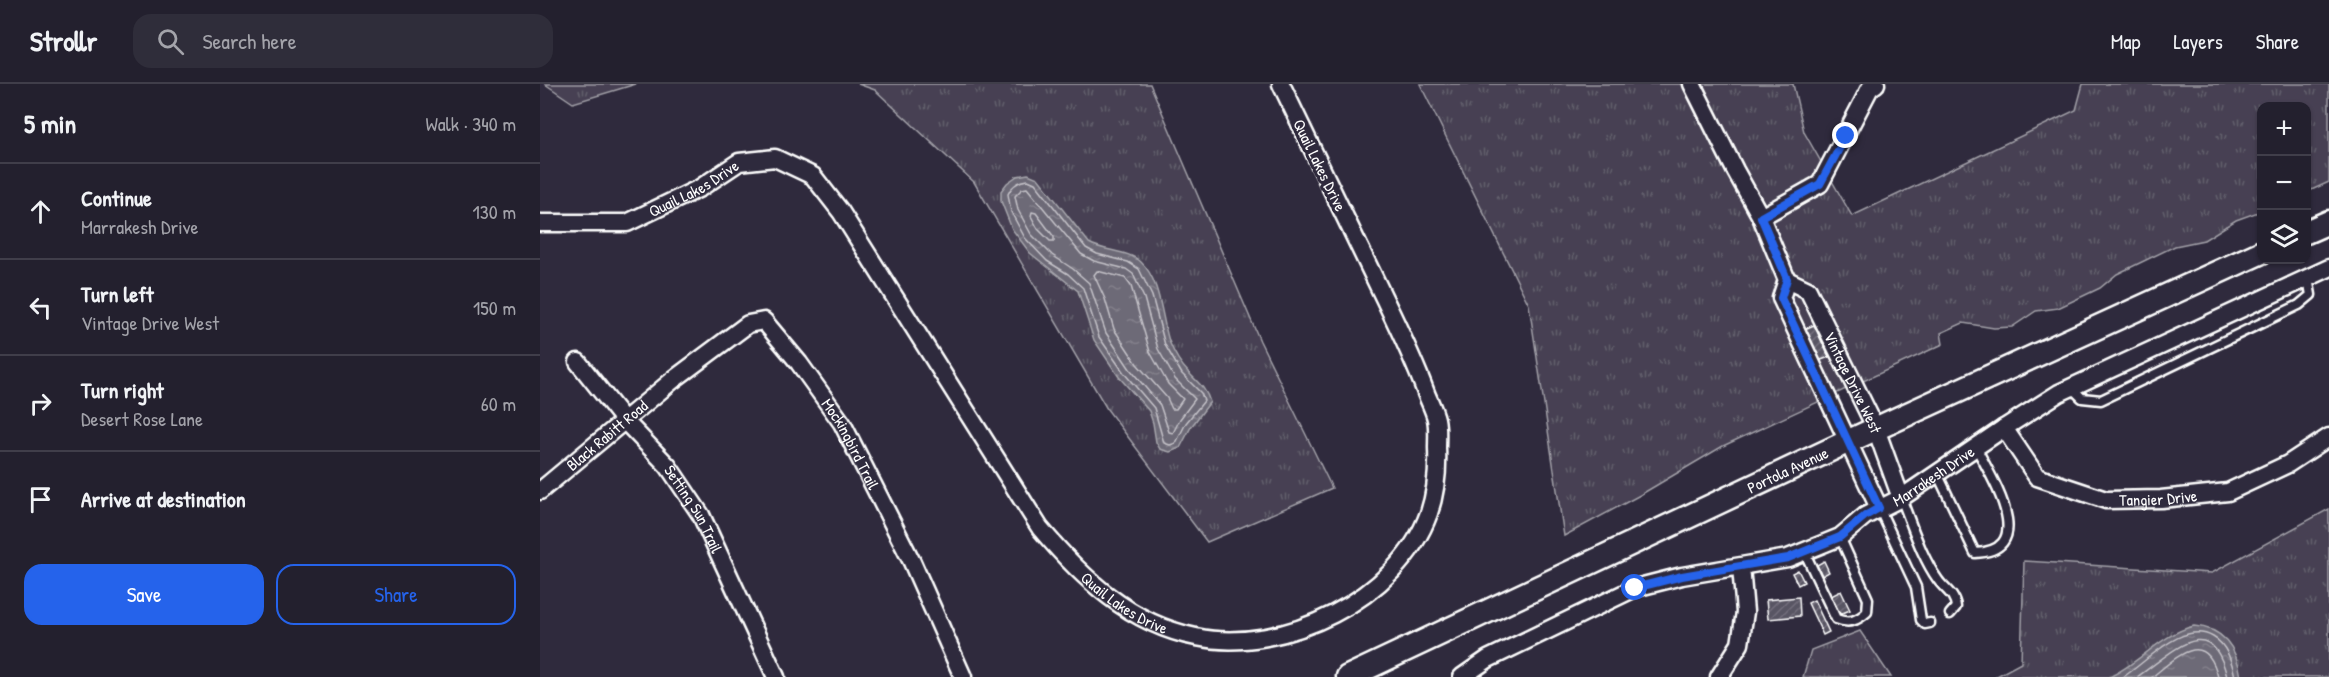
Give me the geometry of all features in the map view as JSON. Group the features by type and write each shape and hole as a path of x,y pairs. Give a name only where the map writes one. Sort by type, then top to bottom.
{"street":[{"name":"Quail Lakes Drive","path":"540,223 627,223 700,188 739,162 776,158 813,176 841,212 1040,528 1071,565 1106,596 1136,615 1165,628 1195,637 1226,641 1270,638 1288,633 1330,614 1373,589 1388,575 1406,555 1429,514 1438,462 1436,420 1413,358 1281,84"},
{"name":"Vintage Drive West","path":"1692,84 1761,217 1787,279 1808,290 1876,429 1901,498"},
{"path":"1761,217 1820,184 1870,88 1876,84"},
{"path":"2311,230 2329,222"},
{"name":"Portola Avenue","path":"1348,677 1849,441 2257,254"},
{"name":"Marrakesh Drive","path":"1462,677 1498,654 1635,588 1682,576 1788,558 1840,537 1865,516 1901,498 2004,428 2072,388 2329,268"},
{"name":"Vintage Drive West","path":"1787,279 1781,298 1879,508"},
{"name":"Mockingbird Trail","path":"673,380 748,324 764,321 799,363 842,423 912,562 963,677"},
{"name":"Setting Sun Trail","path":"578,362 624,420 668,466 701,515 776,677"},
{"name":"Black Rabitt Road","path":"540,491 673,380"},
{"name":"Tangier Drive","path":"2004,428 2037,477 2106,500 2161,499 2228,492 2288,464 2329,437"},
{"path":"1719,677 1740,645 1745,612 1741,567"}],"lane":[{"path":"2072,388 2082,398 2101,400 2299,305 2311,295 2308,277"},
{"path":"1937,473 1976,553 1985,553 2005,541 2009,530 2004,506 1976,447"},
{"path":"1901,498 1928,563 1940,583 1955,600 1956,607 1950,614"},
{"path":"1879,508 1916,587 1921,620 1925,624 1930,623"},
{"path":"1804,551 1836,619 1846,622 1859,619 1868,612 1868,599 1840,537"}],"green space":[{"path":"545,84 636,84 573,103"},
{"path":"858,84 1150,84 1260,341 1332,488 1207,542 1107,409 974,182 875,90"},
{"path":"1420,84 1793,84 1804,132 1852,216 2076,110 2083,84 2329,84 2329,182 2311,190 2311,102 2257,102 2257,212 2236,220 2204,240 2175,246 2117,274 2100,288 2058,308 2036,311 2012,327 1994,328 1963,323 1941,333 1943,344 1723,446 1564,536 1529,305"},
{"path":"2329,509 2329,677 1995,677 2021,663 2024,561 2212,573"},
{"path":"1860,631 1891,677 1803,677 1811,650"}],"water":[{"path":"1028,174 1038,178 1089,243 1136,258 1153,279 1160,299 1166,331 1177,358 1204,389 1210,402 1191,427 1180,448 1170,452 1160,449 1156,442 1149,411 1119,377 1094,340 1078,291 1030,253 1012,229 1001,201 1001,191 1017,176"},
{"path":"2194,626 2213,631 2227,641 2236,657 2241,677 2109,677 2171,635"}],"building":[{"path":"1814,325 1829,357 1816,362 1802,330"},
{"path":"1824,561 1829,572 1822,576 1817,565"},
{"path":"1798,570 1804,582 1798,585 1792,573"},
{"path":"1841,591 1850,610 1840,614 1831,596"},
{"path":"1799,597 1800,616 1768,619 1766,600"},
{"path":"1814,600 1829,632 1823,635 1808,603"}],"route":[{"path":"1635,588 1682,576 1788,558 1840,537 1865,516 1879,508 1781,298 1787,279 1761,217 1820,184 1846,136"}]}
